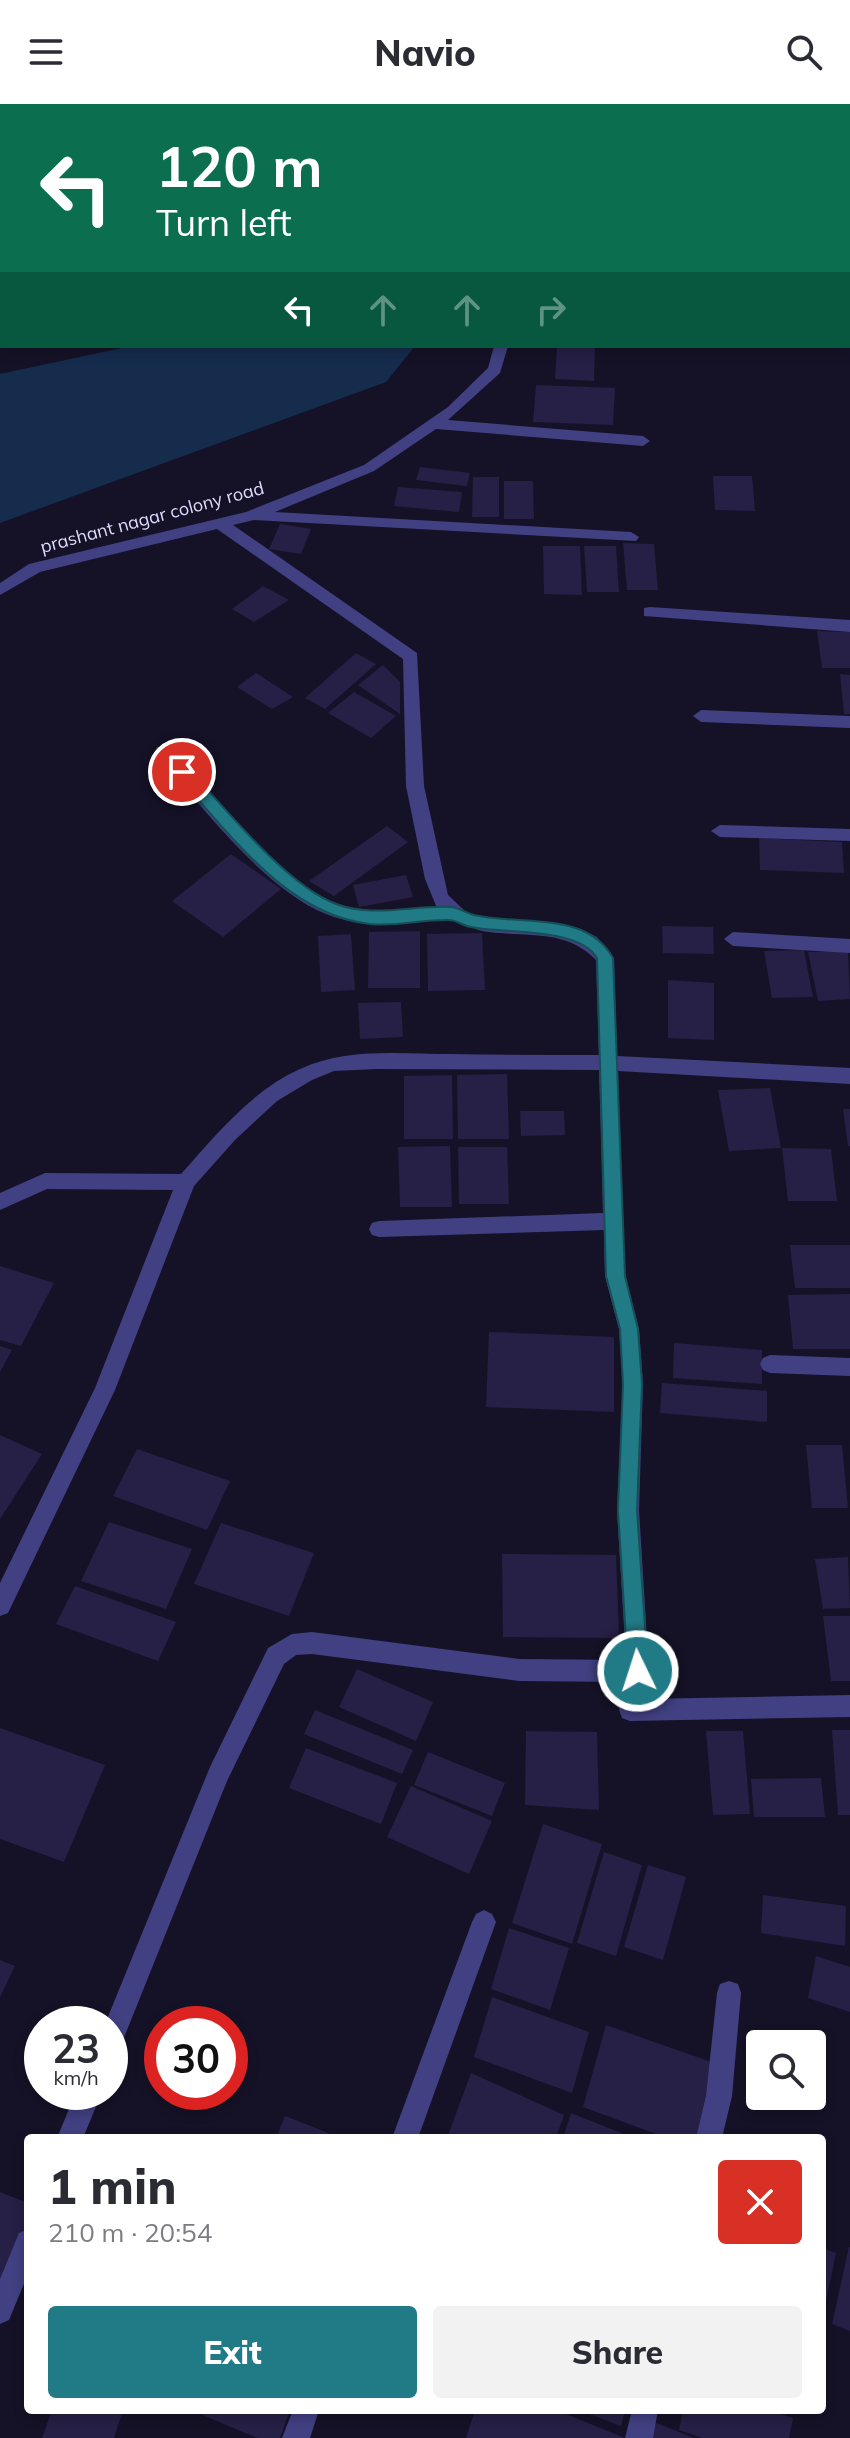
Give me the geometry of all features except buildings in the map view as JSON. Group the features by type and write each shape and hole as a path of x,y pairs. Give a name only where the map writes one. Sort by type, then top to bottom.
{"street":[{"name":"prashant nagar colony road","path":"0,590 35,568 250,516 369,468 436,424 495,370 500,348"},
{"path":"436,424 643,441"},
{"path":"250,516 631,537"},
{"path":"218,522 411,657 415,783 435,883 443,902 454,913 471,921 548,929 584,937 598,945 605,958 615,1276 629,1329 633,1384 628,1510 638,1671 630,1710 850,1706"},
{"path":"650,612 850,626"},
{"path":"701,716 850,722"},
{"path":"163,751 260,855 292,884 330,909 371,918 454,913"},
{"path":"720,831 850,835"},
{"path":"733,939 850,946"},
{"path":"0,1606 105,1390 186,1182 228,1134 270,1096 305,1075 333,1064 377,1061 608,1063 850,1076"},
{"path":"0,1202 45,1181 186,1182"},
{"path":"379,1229 615,1221"},
{"path":"770,1364 850,1367"},
{"path":"124,2006 218,1775 276,1656 292,1645 312,1643 519,1670 638,1671"},
{"path":"406,2134 484,1922"},
{"path":"710,2134 719,2096 729,1993"},
{"path":"72,2134 82,2110"},
{"path":"0,2311 24,2252"},
{"path":"296,2438 305,2414"},
{"path":"639,2438 644,2414"}],"water":[{"path":"122,348 413,348 386,382 0,523 0,374"}],"route":[{"path":"182,772 260,855 292,884 330,909 371,918 454,913 471,921 548,929 584,937 598,945 605,958 615,1276 629,1329 633,1384 628,1510 638,1671"}]}
